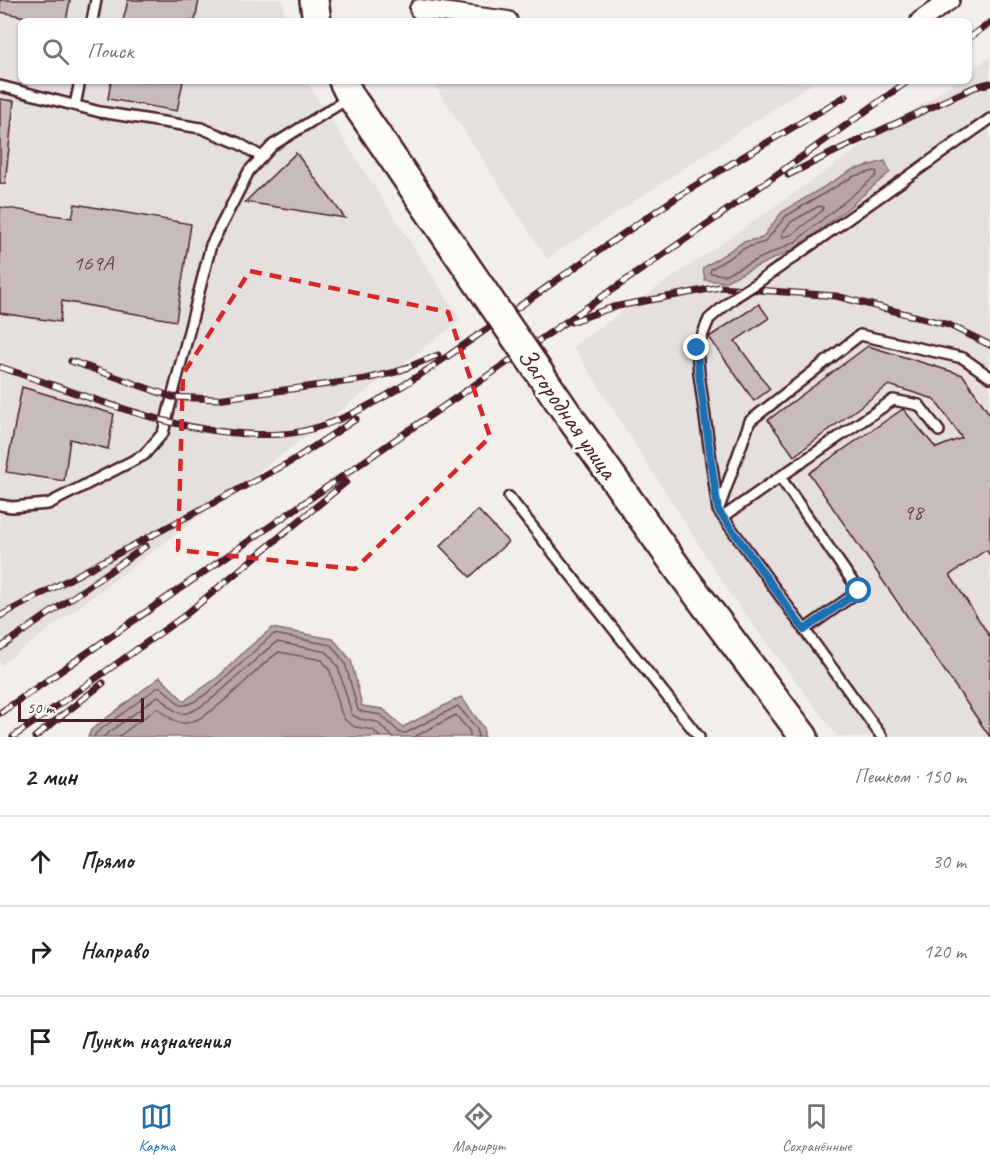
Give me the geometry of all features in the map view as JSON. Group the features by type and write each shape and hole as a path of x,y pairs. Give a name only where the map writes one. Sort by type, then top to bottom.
{"main road":[{"path":"314,0 317,18"},
{"name":"Загородная улица","path":"347,89 569,416 681,573 804,737"}],"street":[{"path":"924,18 950,0"},
{"path":"419,9 486,18"}],"lane":[{"path":"93,18 96,0"},
{"path":"75,105 79,84"},
{"path":"0,86 100,112 201,128 238,143 262,157"},
{"path":"0,506 48,504 144,455 163,433 211,245 249,171 273,145 347,89"},
{"path":"882,737 720,514 697,348 709,319 735,297 990,120"},
{"path":"720,514 750,421 860,334 963,357 990,376"},
{"path":"720,514 780,477 893,400 919,405 939,431"},
{"path":"780,477 859,591 804,630"},
{"path":"509,497 699,737"}],"highlighted area":[{"path":"250,271 448,312 490,437 355,569 178,550 183,374"}],"shaded area":[{"path":"0,0 283,0 285,18 18,18 18,84 308,84 461,320 0,666"},
{"path":"990,57 990,737 838,737 732,597 573,346 952,84 972,84 972,70"},
{"path":"434,84 811,84 547,259"}],"water":[{"path":"885,161 890,172 798,247 724,282 705,280 703,268 743,242 762,238 782,212 852,170"},
{"path":"272,628 333,639 351,660 362,706 383,709 403,727 461,697 484,728 484,737 88,737 91,730 160,677 184,701 218,677"}],"building":[{"path":"0,0 70,0 67,18 31,18 0,12"},
{"path":"128,0 199,0 196,18 124,18"},
{"path":"110,84 182,84 177,111 108,99"},
{"path":"0,99 14,101 5,184 0,183"},
{"path":"296,153 345,218 245,202"},
{"path":"75,204 191,224 176,321 62,301 60,322 0,313 0,207 72,218"},
{"path":"759,304 769,318 735,341 770,389 754,401 709,337"},
{"path":"868,346 963,375 990,415 990,555 986,550 950,575 990,637 990,737 809,473 903,409 936,448 962,438 934,399 889,385 794,456 768,420"},
{"path":"22,387 114,414 108,449 70,439 64,481 6,472"},
{"path":"478,510 508,542 470,577 440,546"}],"railway":[{"path":"972,36 990,23"},
{"path":"788,175 975,87 990,83"},
{"path":"0,713 716,218 904,84"},
{"path":"0,367 139,414 210,430 246,434 282,434 307,430 333,422 386,396 412,380 682,194 846,96"},
{"path":"571,322 613,307 720,287 836,296 949,325 990,345"},
{"path":"71,361 172,397 217,399 366,379 396,372 438,355"},
{"path":"0,616 292,461 356,419"},
{"path":"13,737 184,616 346,482"},
{"path":"0,648 146,546"},
{"path":"35,737 103,683"}],"route":[{"path":"697,348 718,510 804,630 859,591"}]}
